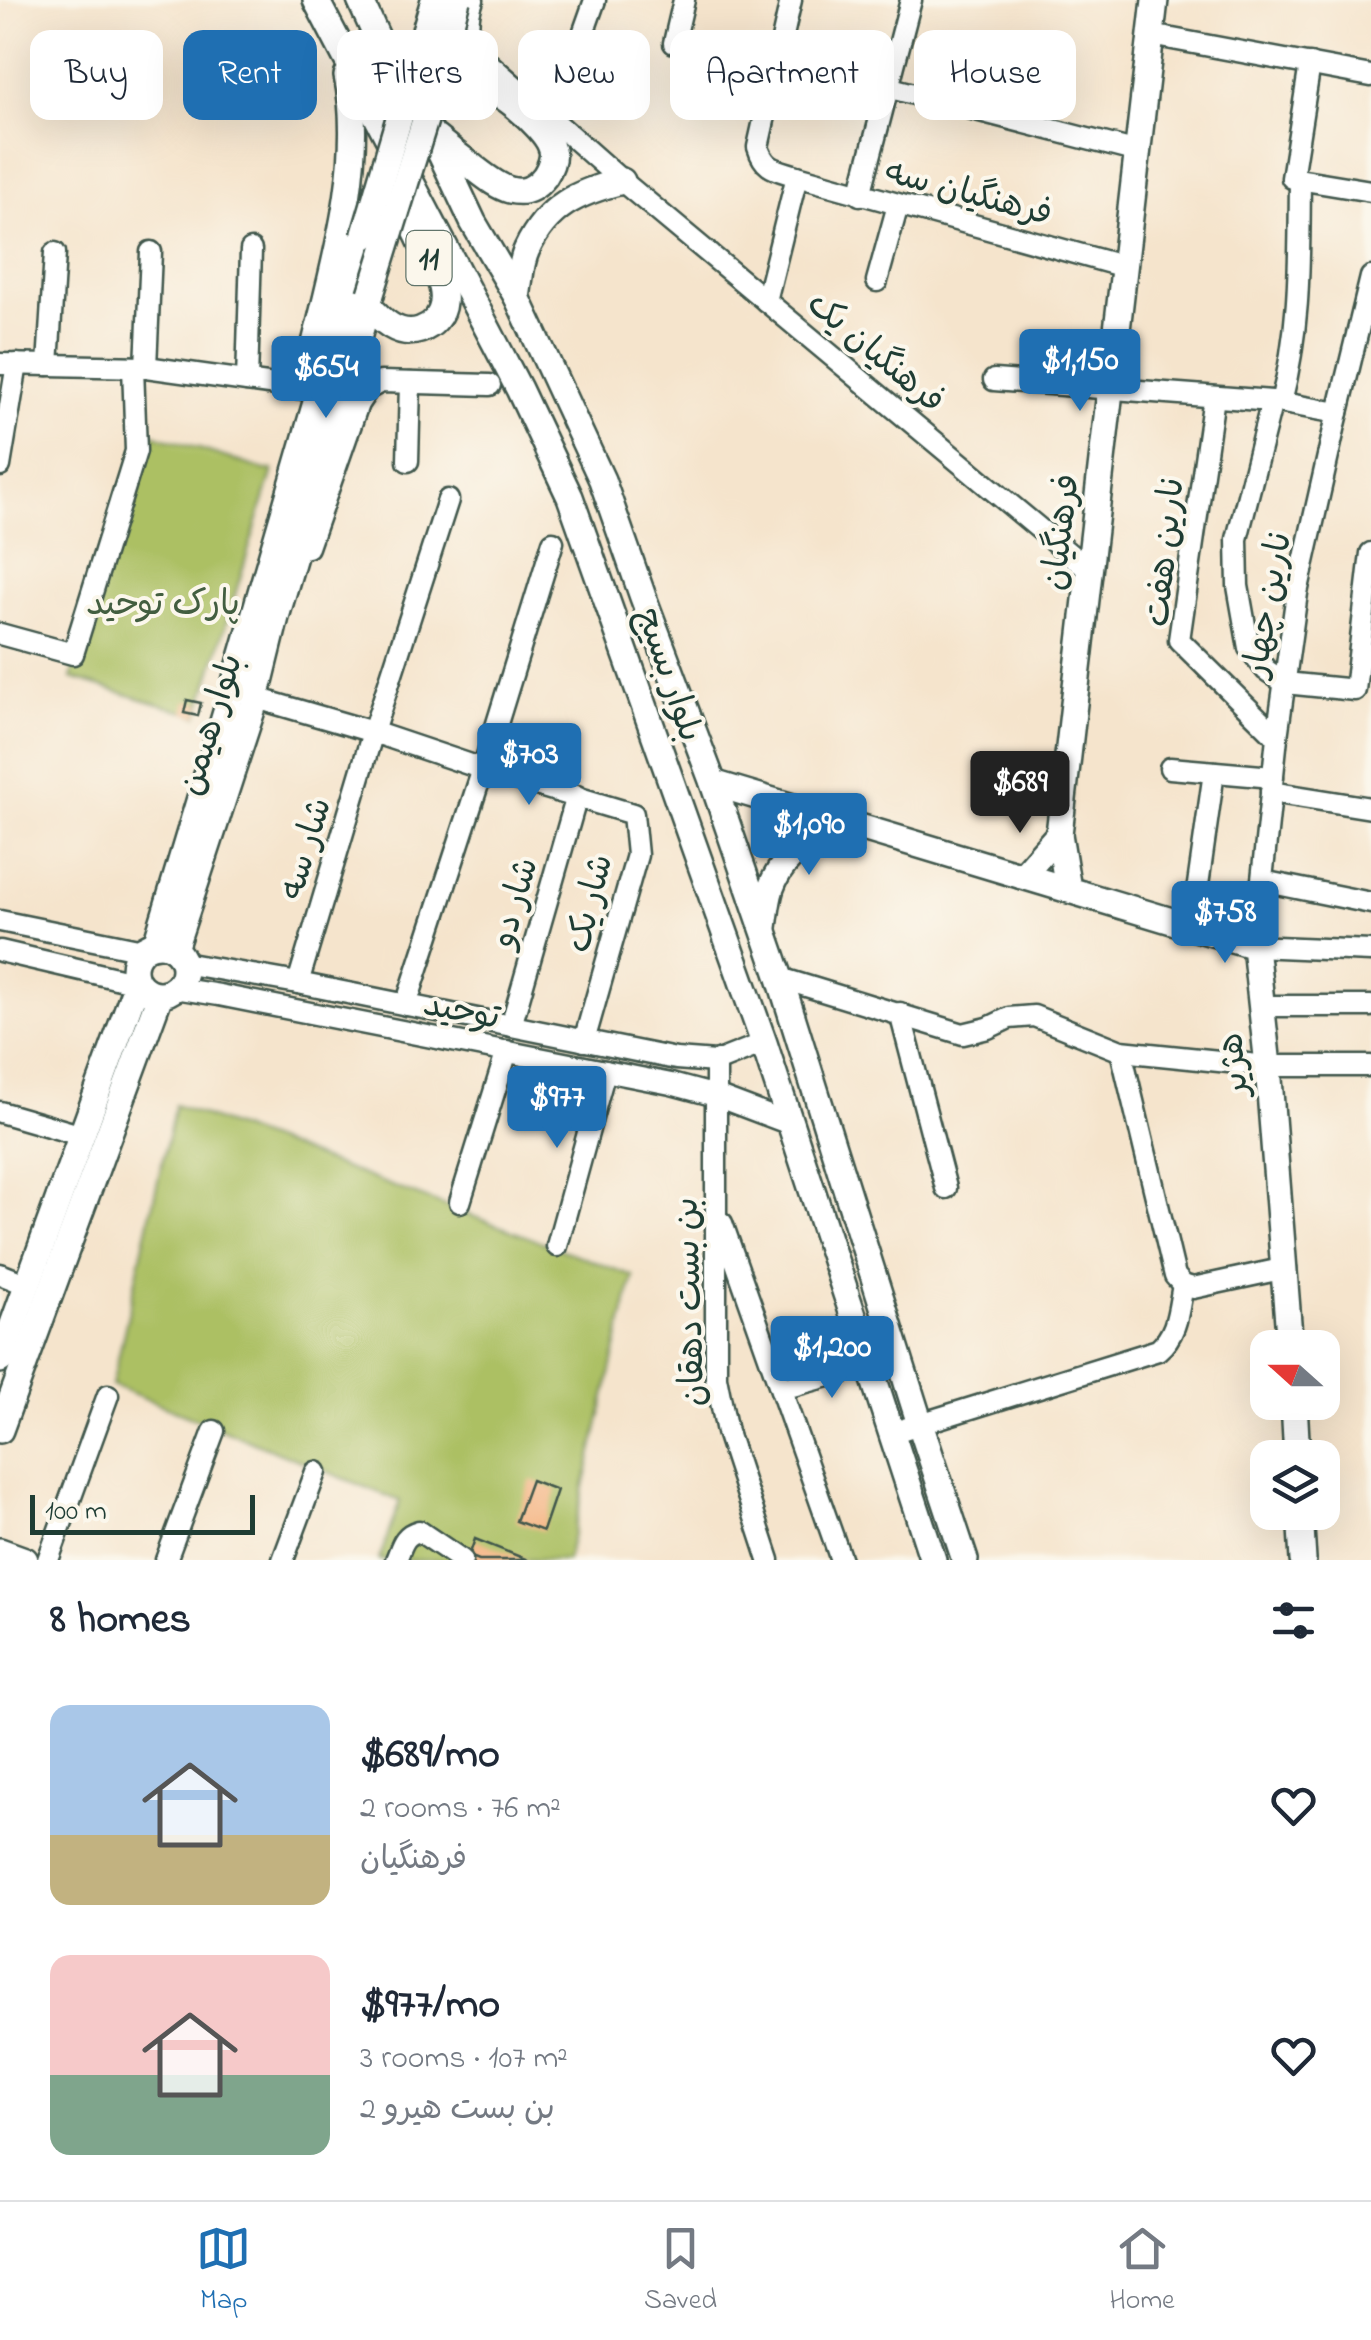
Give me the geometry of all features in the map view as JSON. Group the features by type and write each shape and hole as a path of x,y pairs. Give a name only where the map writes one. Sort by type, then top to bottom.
{"main road":[{"name":"11","path":"316,0 337,40"},
{"name":"بلوار بسیج","path":"360,0 380,44 429,126 473,222 517,296 602,480 780,978 966,1560"},
{"name":"بلوار هیمن","path":"164,952 291,483 434,0"},
{"name":"بلوار هیمن","path":"164,952 256,698 276,617 370,299 429,126 457,0"},
{"name":"فرهنگیان","path":"1068,890 1059,834 1155,0"},
{"path":"480,84 540,128 552,146 550,167 542,180 522,192 511,191 494,184 429,126 464,85 480,84"},
{"path":"291,483 292,444 341,232 353,120"},
{"name":"11","path":"370,299 379,318 408,333 425,329 438,319 444,300 438,275 394,181 379,120"},
{"name":"بلوار بسیج","path":"379,120 570,497 764,1043 933,1560"},
{"path":"517,296 526,251 546,220 559,206 587,190 622,181"},
{"path":"610,608 643,597"},
{"path":"712,783 1255,946"},
{"path":"763,935 770,890 788,860 822,834 861,827"},
{"path":"1022,876 1059,834"},
{"name":"هژیر","path":"1255,946 1289,1330"},
{"path":"0,1430 40,1289 95,1140 158,988 183,976 164,952 135,962 134,969 158,988"},
{"path":"0,1360 40,1289"},
{"path":"1302,1530 1304,1560"},
{"path":"0,1550 25,1560"}],"street":[{"name":"فرهنگیان یک","path":"473,0 467,18 476,52 622,181 1090,571"},
{"path":"584,30 595,0"},
{"path":"677,30 684,0"},
{"name":"فرهنگیان سه","path":"791,0 758,147 770,168 1125,267"},
{"path":"894,62 911,0"},
{"path":"1151,34 1371,76"},
{"path":"1310,64 1296,180 1295,337 1237,539 1238,586 1249,648 1266,670 1285,683 1355,690 1370,556"},
{"path":"894,89 1138,152"},
{"path":"860,195 879,120"},
{"path":"766,302 798,176"},
{"path":"1296,180 1371,191"},
{"path":"877,281 898,205"},
{"path":"247,382 251,250"},
{"path":"0,634 73,654 136,451 151,252"},
{"path":"48,365 54,253"},
{"name":"نارین چهار","path":"1255,946 1297,593 1370,282"},
{"path":"0,466 8,364 140,367 304,389"},
{"path":"994,380 1276,402 1338,413"},
{"path":"276,617 306,552 358,404 368,389 381,382 490,385"},
{"path":"408,461 410,383"},
{"name":"نارین هفت","path":"1214,397 1179,640 1277,737"},
{"name":"شار سه","path":"298,983 448,500"},
{"path":"406,1005 553,542"},
{"name":"شار یک","path":"256,698 632,814 637,855 584,1041"},
{"path":"1170,768 1214,772 1371,808"},
{"path":"1192,927 1214,772"},
{"name":"شار دو","path":"511,1026 577,796"},
{"path":"1262,881 1371,902"},
{"name":"توحید","path":"0,921 164,952 224,971 676,1059 716,1062 764,1043"},
{"path":"1255,946 1371,951"},
{"name":"توحید","path":"0,950 158,988 219,994 605,1070 716,1096 790,1124"},
{"path":"219,994 224,971"},
{"path":"780,978 963,1034 1009,1018 1034,1016 1121,1051 1268,1066 1371,1066"},
{"path":"1261,1006 1371,1006"},
{"path":"900,1013 946,1188"},
{"path":"460,1202 507,1051"},
{"path":"1121,1051 1175,1276 1183,1285 1193,1288 1286,1268"},
{"name":"بن بست دهقان","path":"716,1062 716,1377 727,1432 769,1560"},
{"path":"557,1246 605,1070"},
{"path":"0,1112 95,1140"},
{"path":"716,1208 841,1560"},
{"path":"0,1274 40,1289"},
{"path":"891,1433 1158,1350 1175,1328 1183,1285"},
{"path":"781,1389 870,1365"},
{"path":"48,1560 108,1395"},
{"path":"166,1560 214,1432"},
{"path":"283,1560 316,1472"},
{"path":"396,1560 405,1538 419,1530 462,1560"}],"green space":[{"name":"پارک توحید","path":"146,432 273,470 198,716 71,678"},
{"path":"175,1105 633,1276 567,1560 379,1560 400,1501 112,1385"}],"building":[{"path":"187,700 201,703 198,716 184,713"},
{"path":"531,1480 557,1490 543,1531 516,1521"},
{"path":"475,1539 528,1560 479,1560 469,1556"}]}
